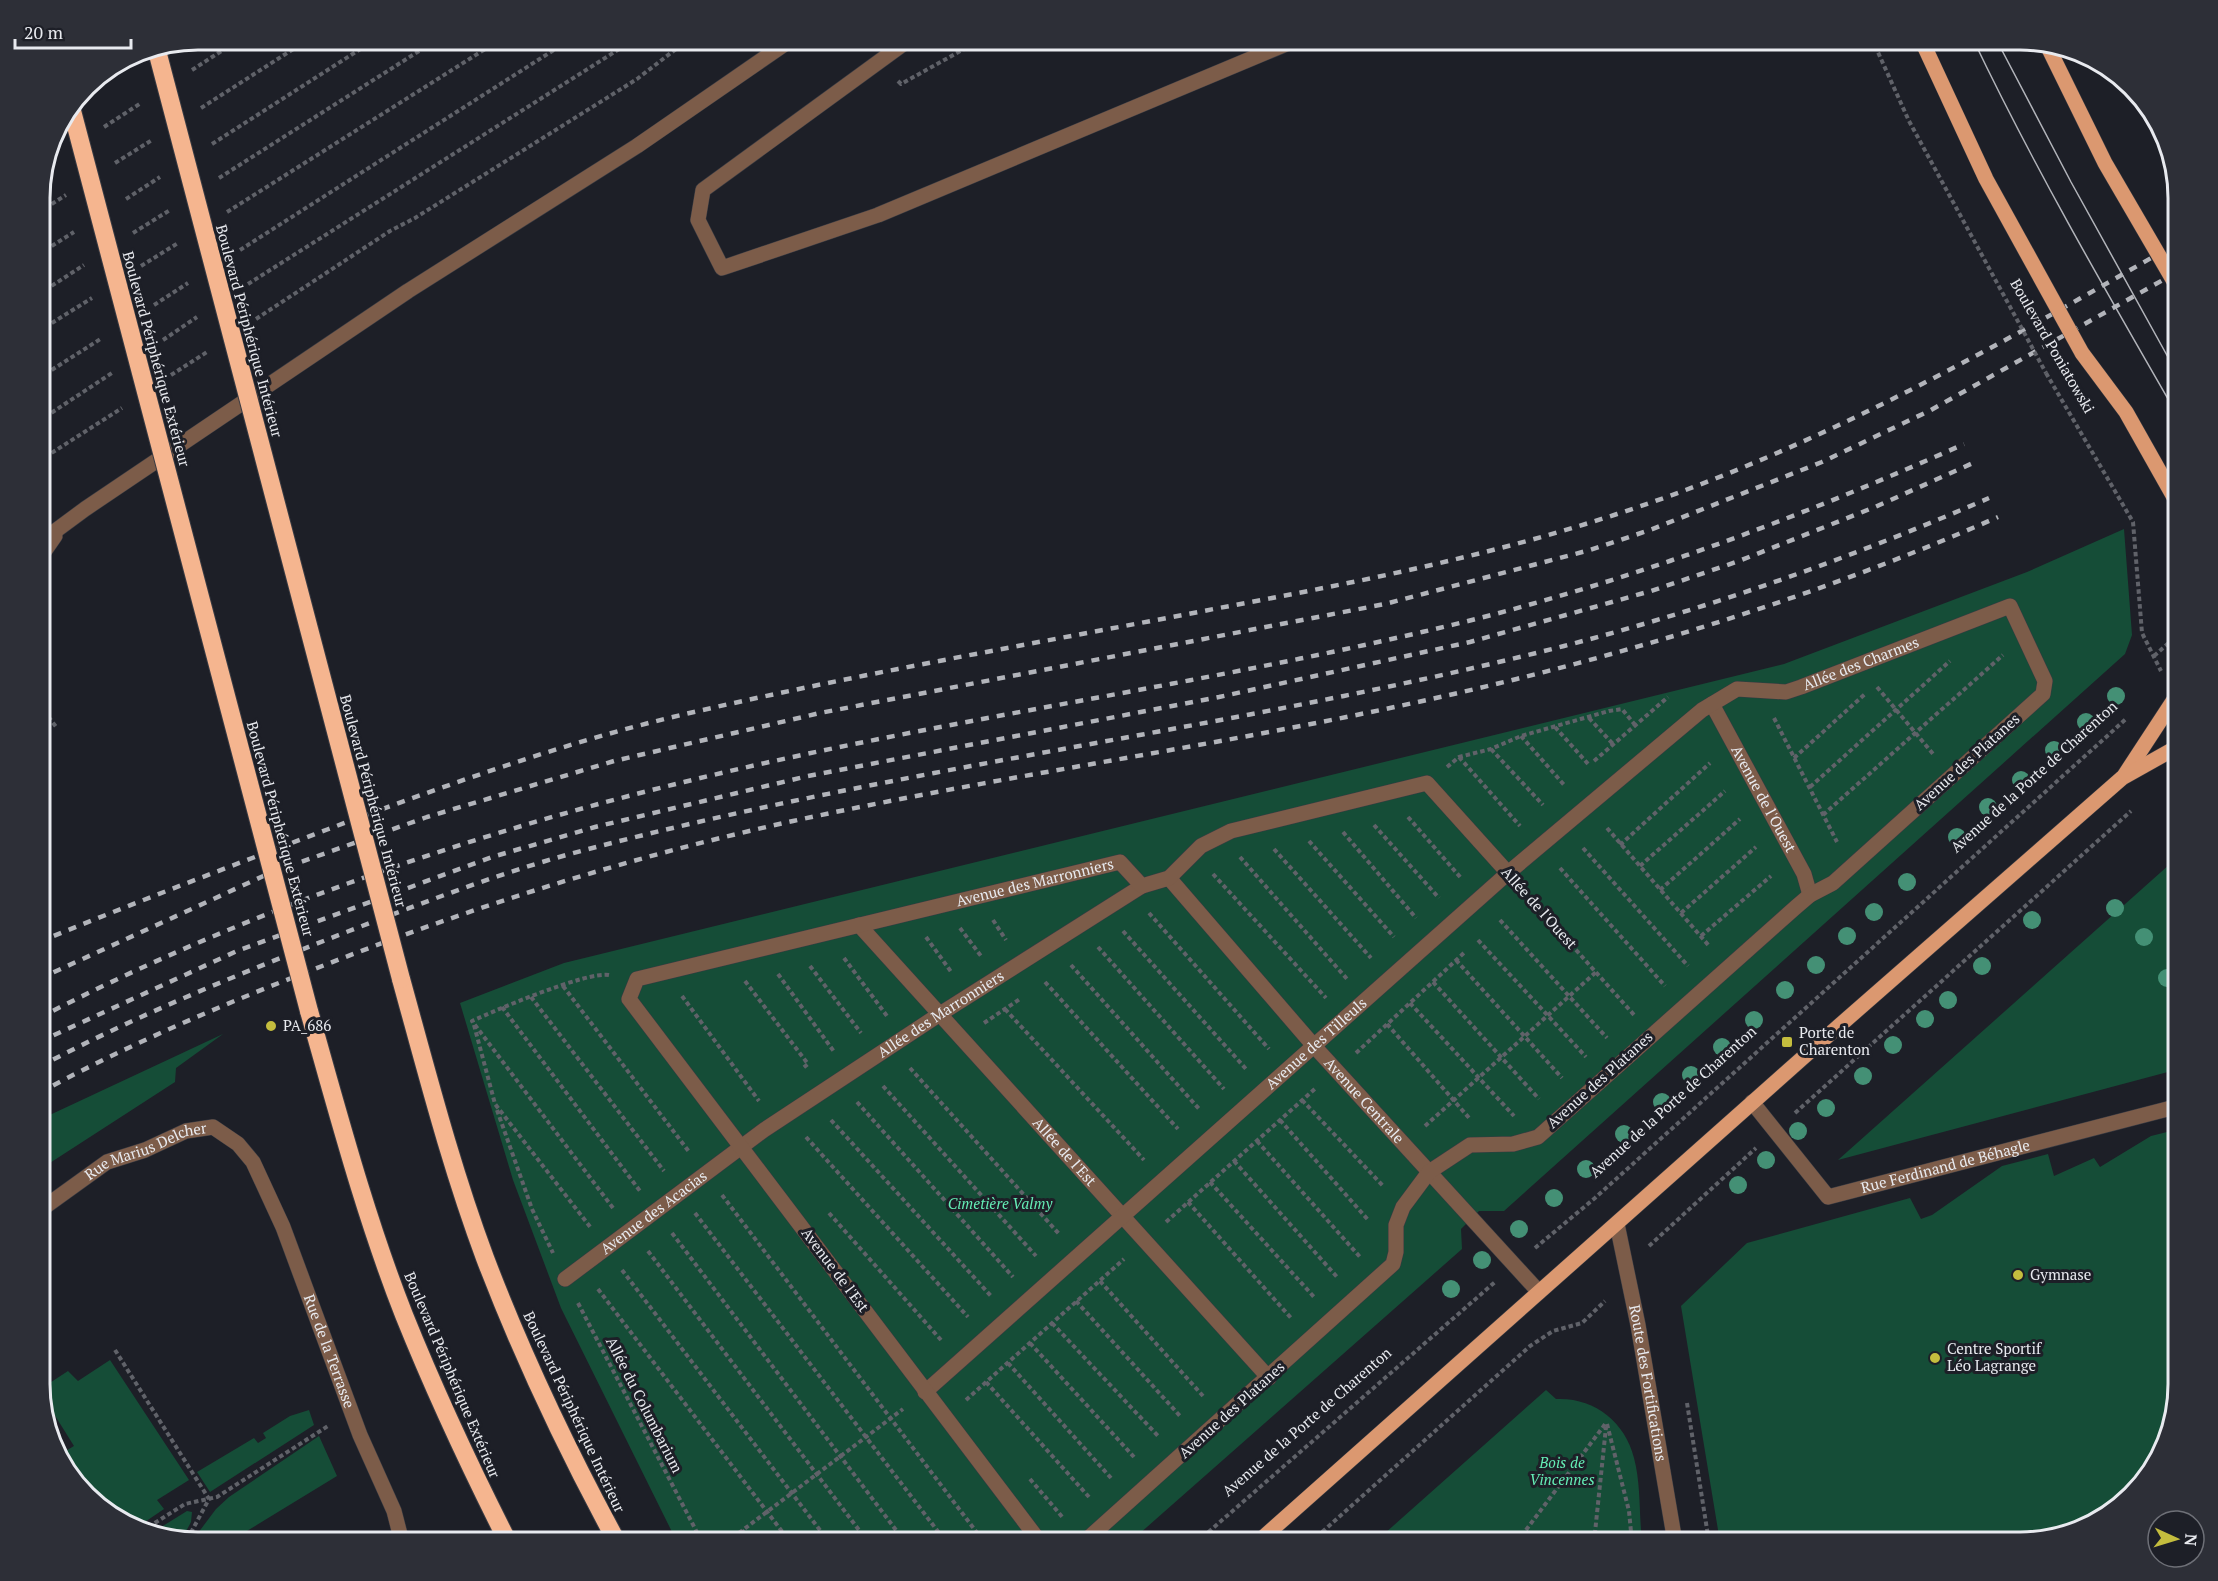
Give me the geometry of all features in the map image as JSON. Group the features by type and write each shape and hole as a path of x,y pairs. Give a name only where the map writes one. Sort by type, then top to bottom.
{"highway":[{"name":"Boulevard Périphérique Intérieur","path":"158,55 444,1135 485,1257 531,1370 612,1532"},
{"name":"Boulevard Périphérique Extérieur","path":"73,116 309,1011 354,1172 404,1313 465,1457 503,1532"}],"main road":[{"name":"Boulevard Poniatowski","path":"1926,50 1986,179 2082,353 2126,412 2168,486"},
{"path":"2051,53 2105,163 2168,271"},
{"path":"2122,778 2168,709"},
{"path":"1269,1532 1752,1102 2122,778 2168,752"}],"street":[{"path":"50,536 85,509 408,291 637,146 776,50"},
{"path":"895,50 704,189 698,220 722,268 878,215 1272,50"},
{"path":"50,543 58,531"},
{"name":"Avenue des Platanes","path":"1095,1532 1393,1264 1396,1252 1396,1224 1403,1207 1429,1172 1470,1145 1513,1143 1538,1137 1796,907 1810,895 1826,888 1846,872 2043,694 2045,681 2010,606"},
{"name":"Allée des Charmes","path":"1712,704 1737,689 1786,692 2010,606"},
{"name":"Avenue des Tilleuls","path":"925,1392 1508,873 1712,704"},
{"name":"Avenue de l'Ouest","path":"1712,704 1804,874 1810,895"},
{"path":"1142,886 1168,878 1201,846 1231,831 1427,783"},
{"name":"Allée de l'Ouest","path":"1427,783 1508,873"},
{"name":"Avenue des Marronniers","path":"629,999 637,979 1120,862 1142,886"},
{"name":"Avenue Centrale","path":"1168,878 1314,1046 1539,1292"},
{"name":"Allée des Marronniers","path":"742,1145 939,1014 1142,886"},
{"name":"Allée de l'Est","path":"859,925 1269,1378"},
{"name":"Avenue de l'Est","path":"629,999 742,1145 925,1392 1032,1532"},
{"name":"Rue Ferdinand de Béhagle","path":"1752,1102 1828,1197 2168,1109"},
{"name":"Rue Marius Delcher","path":"50,1203 107,1162 146,1150 186,1131 213,1126 238,1143 253,1162"},
{"name":"Avenue des Acacias","path":"565,1279 742,1145"},
{"name":"Rue de la Terrasse","path":"253,1162 283,1227 360,1435 394,1511 399,1532"},
{"name":"Route des Fortifications","path":"1617,1224 1638,1325 1673,1532"}],"path":[{"path":"218,179 421,50"},
{"path":"219,217 484,50"},
{"path":"239,251 555,50"},
{"path":"241,288 618,50"},
{"path":"249,324 390,231 415,218 637,79 675,50"},
{"path":"895,76 901,84 962,50"},
{"name":"Boulevard Poniatowski","path":"1877,50 1930,161 2046,373 2133,522 2142,633 2165,678"},
{"path":"129,236 178,204"},
{"path":"139,268 179,242"},
{"path":"50,287 89,262"},
{"path":"149,308 189,283"},
{"path":"50,324 99,293"},
{"path":"153,346 202,314"},
{"path":"50,371 109,333"},
{"path":"170,376 209,350"},
{"path":"50,414 114,371"},
{"path":"50,454 130,402"},
{"path":"1823,815 2024,636"},
{"path":"2154,656 2168,644"},
{"path":"1810,787 1953,658"},
{"path":"1858,665 1953,775"},
{"path":"1794,758 1874,685"},
{"path":"1760,690 1842,850 1846,872"},
{"path":"1427,783 1459,757 1491,749 1521,735 1622,709 1635,725"},
{"name":"Avenue de la Porte de Charenton","path":"1208,1532 1595,1198 2131,714"},
{"path":"1589,718 1613,744"},
{"path":"50,719 57,728"},
{"path":"1555,726 1589,765"},
{"path":"1521,735 1565,786"},
{"path":"1491,749 1543,806"},
{"path":"1705,753 1715,772"},
{"path":"1459,757 1520,826"},
{"path":"1620,845 1710,763"},
{"path":"1720,782 1730,800"},
{"path":"1640,866 1725,791"},
{"path":"1645,1250 1670,1224 2134,808"},
{"path":"1735,810 1745,828"},
{"path":"1408,817 1461,878"},
{"path":"1660,890 1740,819"},
{"path":"1598,835 1614,821"},
{"path":"1374,825 1439,898"},
{"path":"1606,829 1711,946 1703,953"},
{"path":"1342,832 1416,918"},
{"path":"1750,837 1761,856"},
{"path":"1309,841 1394,938"},
{"path":"1575,854 1591,841"},
{"path":"1681,913 1756,847"},
{"path":"1583,848 1688,966"},
{"path":"1274,849 1371,958"},
{"path":"1195,853 1326,998"},
{"path":"1240,857 1347,979"},
{"path":"1551,875 1568,861"},
{"path":"1766,866 1771,876 1796,907"},
{"path":"1560,868 1665,986"},
{"name":"Allée de l'Ouest","path":"1508,873 1651,1034"},
{"path":"1701,936 1771,876"},
{"path":"1520,901 1535,888"},
{"path":"906,913 953,972 923,995"},
{"path":"1149,913 1269,1049"},
{"path":"1492,927 1506,914"},
{"path":"1500,920 1607,1038"},
{"path":"1123,931 1246,1069"},
{"path":"945,1418 1388,1024 1485,934"},
{"path":"1478,940 1586,1057"},
{"path":"1098,947 1224,1089"},
{"path":"844,958 887,1016"},
{"path":"1680,973 1695,959"},
{"path":"1456,960 1562,1079"},
{"path":"1071,965 1200,1110"},
{"path":"810,966 861,1033"},
{"path":"1405,1145 1596,972"},
{"path":"777,973 850,1073"},
{"path":"1657,993 1672,980"},
{"path":"745,981 808,1064 800,1070"},
{"path":"1045,982 1178,1130"},
{"path":"1433,982 1540,1099"},
{"path":"563,986 976,1532"},
{"path":"682,995 759,1101"},
{"path":"531,997 938,1532"},
{"path":"1410,1003 1514,1117"},
{"path":"502,1007 897,1532"},
{"path":"1624,1022 1641,1007"},
{"path":"1005,1009 1144,1160"},
{"name":"Allée du Columbarium","path":"472,1021 495,1104 532,1209 565,1279 697,1532"},
{"path":"1388,1024 1492,1144"},
{"path":"1600,1044 1616,1030"},
{"path":"1578,1064 1593,1051"},
{"path":"910,1068 1060,1235"},
{"path":"1555,1086 1570,1072"},
{"path":"883,1086 1036,1256"},
{"path":"1544,1131 1526,1112 1547,1093"},
{"path":"720,1118 759,1101 767,1095"},
{"path":"1302,1100 1403,1207"},
{"path":"857,1102 1013,1277"},
{"path":"495,1104 821,1532"},
{"path":"831,1120 992,1296"},
{"path":"1280,1120 1396,1252"},
{"path":"806,1137 968,1317"},
{"path":"1257,1141 1360,1257"},
{"path":"1234,1161 1337,1276"},
{"path":"1210,1182 1314,1297"},
{"path":"1188,1202 1291,1318"},
{"path":"823,1206 942,1341"},
{"path":"581,1266 783,1532"},
{"path":"1100,1281 1203,1396"},
{"path":"1076,1301 1180,1416"},
{"path":"1052,1323 1158,1436"},
{"path":"1322,1532 1530,1346 1553,1331"},
{"path":"1030,1343 1134,1457"},
{"path":"115,1350 209,1499"},
{"path":"1008,1363 1111,1478"},
{"path":"986,1382 1089,1497"},
{"path":"740,1532 925,1392"},
{"path":"1687,1403 1707,1532"},
{"path":"1524,1532 1606,1423"},
{"path":"1595,1532 1606,1423"},
{"path":"1606,1423 1629,1511 1631,1532"},
{"path":"152,1525 185,1504 209,1499 328,1426"},
{"path":"192,1531 209,1499"}],"green space":[{"name":"Cimetière Valmy","path":"2124,529 2132,635 2125,654 1504,1211 1479,1211 1461,1229 1462,1249 1141,1532 672,1532 561,1308 513,1180 460,1003 564,963 1784,664 2027,572"},
{"path":"2168,866 2168,1072 1838,1160"},
{"path":"223,1034 176,1068 175,1082 50,1163 50,1115"},
{"name":"Centre Sportif Léo Lagrange","path":"2168,1132 2167,1403 2161,1431 2149,1457 2138,1474 2118,1495 2103,1507 2077,1520 2040,1530 2020,1532 1718,1532 1681,1306 1747,1243 1910,1198 1921,1219 1932,1215 2002,1166 2048,1154 2054,1176 2094,1158 2100,1167 2151,1136"},
{"path":"110,1360 189,1480 157,1500 164,1509 145,1522 107,1501 86,1481 66,1451 74,1446 52,1411 50,1383 68,1371 78,1381"},
{"name":"Bois de Vincennes","path":"1546,1390 1556,1399 1583,1402 1606,1414 1623,1433 1630,1445 1639,1489 1641,1532 1386,1532"},
{"path":"309,1410 314,1425 210,1492 197,1472 254,1438 258,1443 266,1438 263,1433 290,1416"},
{"path":"319,1436 337,1476 245,1532 199,1532 216,1509 229,1497"},
{"path":"187,1511 192,1512 191,1522 186,1531 162,1527"}],"tram line":[{"path":"1978,50 2046,183 2168,399"},
{"path":"2002,50 2071,182 2168,357"}],"railway":[{"path":"50,938 390,806 519,761 650,723 825,684 1419,568 1518,543 1617,514 1764,459 1835,427 1974,357 2168,248"},
{"path":"50,974 270,873 427,817 614,761 820,713 1385,604 1590,550 1650,530 1822,462 1931,410 2168,277"},
{"path":"50,1012 115,980 273,912 355,881 519,827 602,803 782,759 1273,664 1468,621 1595,585 1720,543 1843,496 1964,444"},
{"path":"50,1037 237,951 492,857 595,827 808,776 1219,697 1470,642 1651,591 1739,561 1875,507 1973,463"},
{"path":"50,1062 153,1011 270,962 435,898 551,859 703,821 826,794 1319,701 1564,646 1673,615 1780,580 1885,541 1989,498"},
{"path":"50,1087 146,1039 293,977 501,901 616,866 793,821 942,791 1315,723 1468,691 1545,672 1775,604 1850,577 1998,517"}],"place":[{"name":"PA_686","path":"271,1026"},
{"name":"Porte de Charenton","path":"1787,1042"},
{"name":"Gymnase","path":"2018,1275"},
{"name":"Centre Sportif Léo Lagrange","path":"1935,1358"}]}
